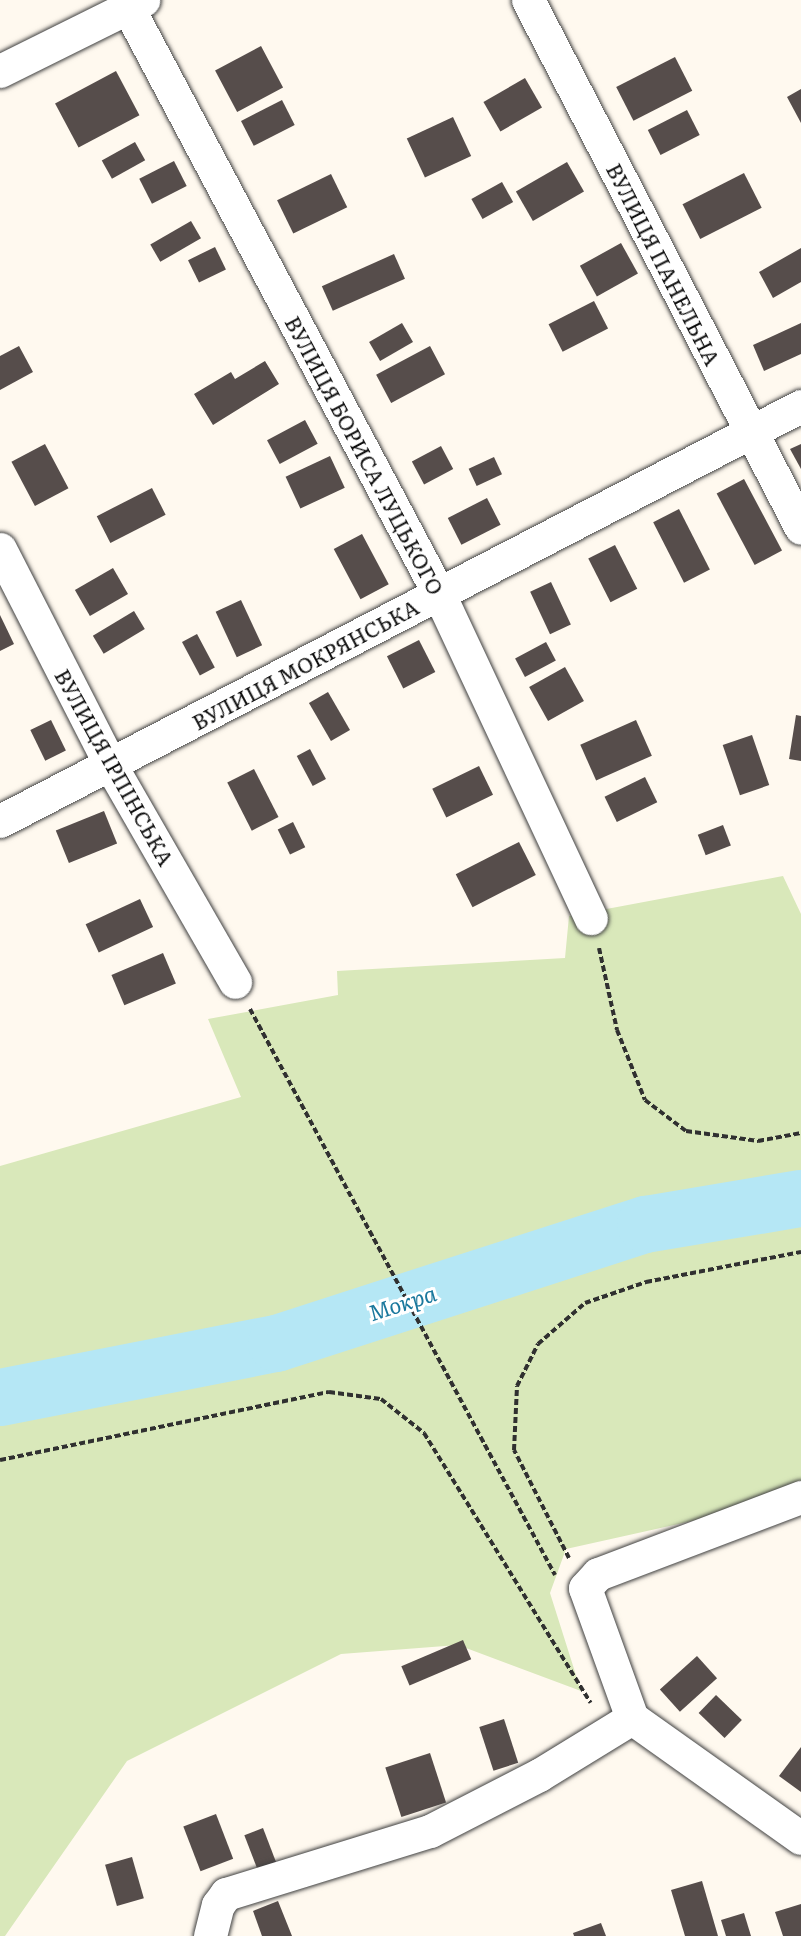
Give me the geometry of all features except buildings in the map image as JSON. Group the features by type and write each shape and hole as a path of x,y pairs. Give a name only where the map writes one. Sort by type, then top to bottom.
{"street":[{"name":"ВУЛИЦЯ ПАНЕЛЬНА","path":"528,0 801,528"},
{"path":"0,71 132,3"},
{"name":"ВУЛИЦЯ БОРИСА ЛУЦЬКОГО","path":"132,3 439,594 591,918"},
{"name":"ВУЛИЦЯ МОКРЯНСЬКА","path":"0,821 111,766 801,406"},
{"name":"ВУЛИЦЯ ІРПІНСЬКА","path":"0,549 111,766 235,982"},
{"path":"801,1497 571,1585 625,1721 801,1838"},
{"path":"210,1936 219,1905 226,1894 430,1831 539,1775 625,1721"}],"path":[{"path":"591,918 617,1030 645,1100 686,1131 758,1141 801,1133"},
{"path":"235,982 571,1585"},
{"path":"571,1585 514,1450 517,1386 538,1344 585,1303 646,1282 801,1252"},
{"path":"0,1460 329,1392 381,1399 424,1433 586,1698 625,1721"}],"green space":[{"path":"783,876 801,914 801,1490 737,1511 566,1549 550,1593 581,1691 458,1645 341,1654 127,1761 5,1936 0,1936 0,1166 241,1097 208,1019 338,995 337,971 565,958 569,916"}],"waterway":[{"name":"Мокра","path":"0,1397 276,1343 645,1224 801,1198"}]}
